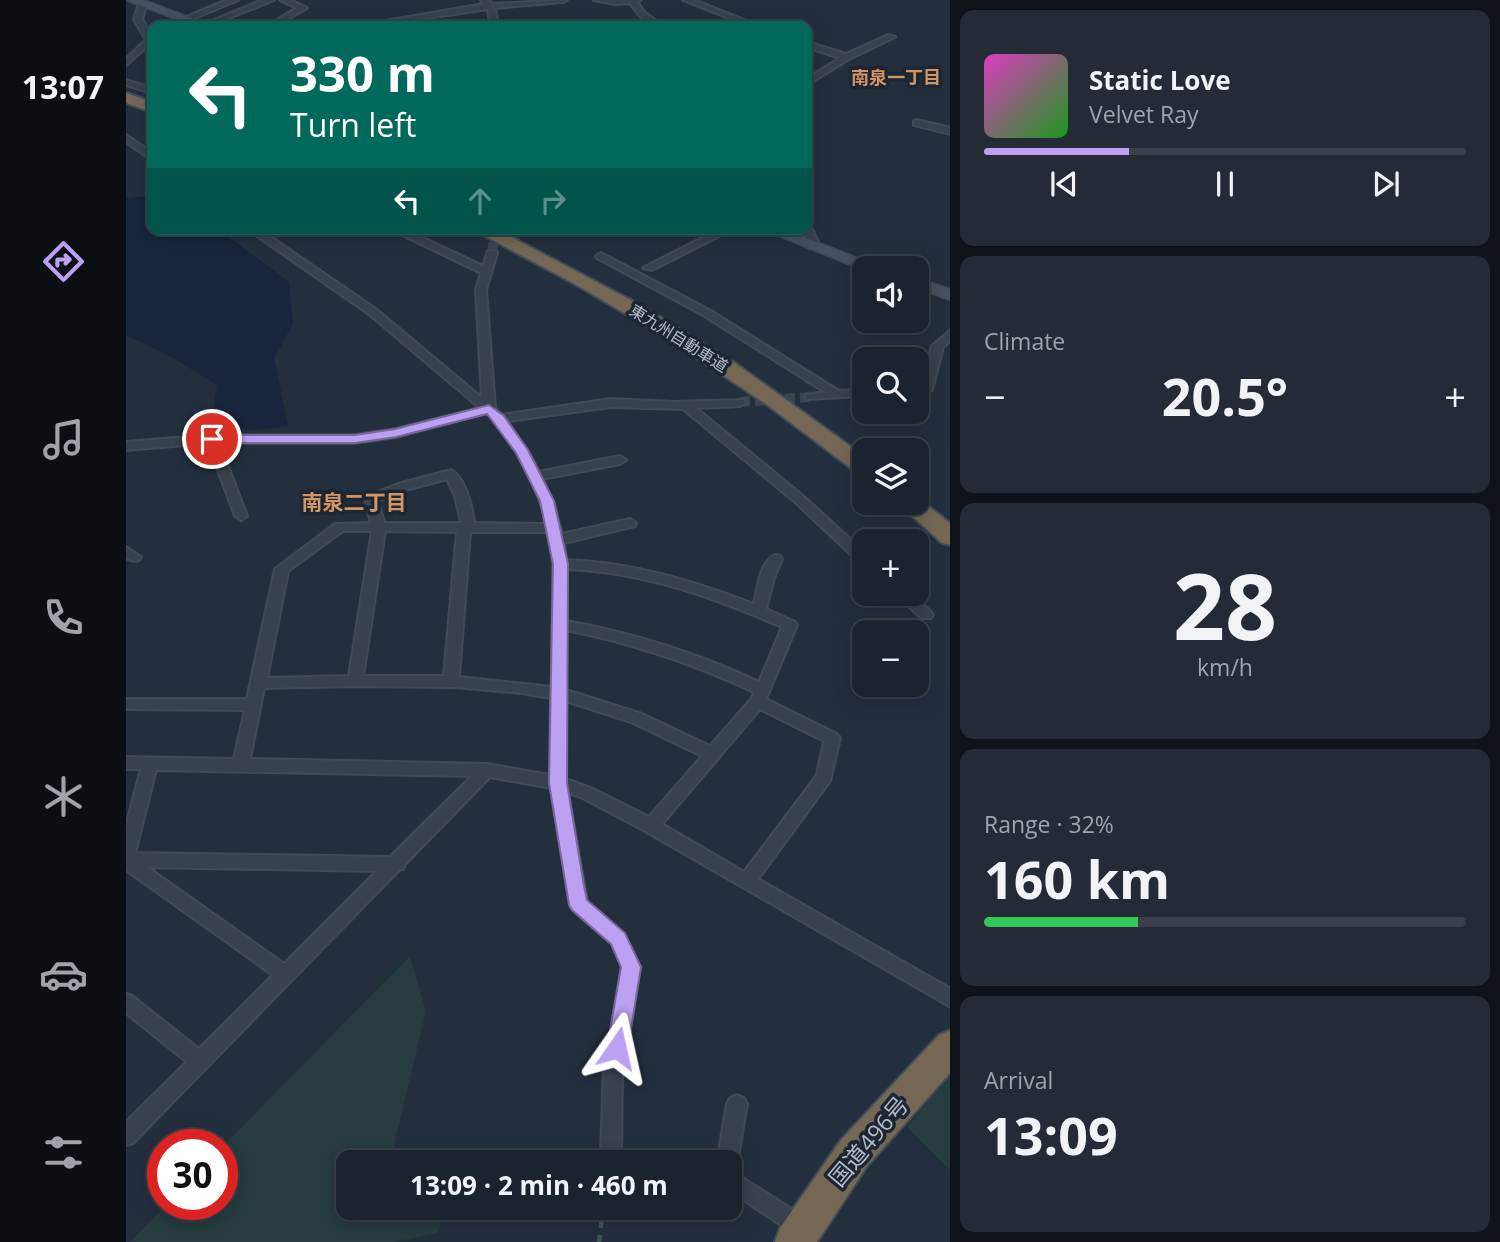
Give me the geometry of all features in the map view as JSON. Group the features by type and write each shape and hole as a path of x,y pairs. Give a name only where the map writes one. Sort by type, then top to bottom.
{"highway":[{"path":"126,98 147,105"},
{"name":"東九州自動車道","path":"493,235 563,270 683,340 787,409 852,458"},
{"path":"924,515 950,537"},
{"name":"国道496号","path":"799,1235 853,1153 950,1046"}],"main road":[{"path":"138,2 190,21"},
{"path":"808,237 852,258"},
{"path":"929,287 950,295"}],"street":[{"path":"185,19 234,0"},
{"path":"217,21 270,0"},
{"path":"280,21 303,8 284,0"},
{"path":"482,0 491,6 493,21"},
{"path":"394,21 491,6 563,0"},
{"path":"598,0 635,0 642,15 652,21"},
{"path":"687,0 742,21"},
{"path":"138,2 138,19 147,34"},
{"path":"812,80 846,57 891,37"},
{"path":"126,63 147,44"},
{"path":"812,46 846,57"},
{"path":"126,82 147,89"},
{"path":"917,123 950,131"},
{"path":"126,138 147,154"},
{"path":"260,235 373,312 494,414 523,453 547,501 556,534 560,564 558,783 579,905 618,939 631,967 613,1070 611,1150"},
{"path":"408,235 486,271"},
{"path":"648,268 716,235"},
{"path":"492,253 481,290 494,414"},
{"path":"601,256 707,313 837,395"},
{"path":"929,379 938,346 950,333"},
{"path":"810,397 852,394"},
{"path":"126,446 212,439 355,439 494,414 611,403 685,405 740,402"},
{"path":"685,405 799,499 852,548"},
{"path":"212,439 241,516"},
{"path":"535,477 620,460"},
{"path":"355,682 379,527 371,499 402,486 451,474 461,496 467,522 464,527 451,683"},
{"path":"241,765 282,569 340,527 464,527 556,534 630,523"},
{"path":"759,611 775,559"},
{"path":"560,564 617,568 676,583 759,611 790,625 760,695 651,827"},
{"path":"916,606 926,615"},
{"path":"559,624 631,639 724,671 832,738 824,777 747,881"},
{"path":"258,683 451,683 558,694 640,718 677,734 711,754"},
{"path":"126,704 252,705"},
{"path":"126,763 487,770 558,783 587,793 651,827 950,999"},
{"path":"126,860 150,763"},
{"path":"126,1136 487,770"},
{"path":"126,860 397,864"},
{"path":"126,860 286,975"},
{"path":"126,1002 200,1061"},
{"path":"729,1150 737,1104"},
{"path":"742,1190 799,1235"}],"path":[{"path":"599,1242 602,1220"}],"green space":[{"path":"410,956 426,1011 394,1145 400,1150 336,1150 336,1220 442,1220 438,1233 393,1242 130,1242 151,1220 238,1220 238,1131"},
{"path":"950,1074 950,1170 907,1127"}],"water":[{"path":"147,196 147,235 226,235 289,282 293,324 274,358 288,426 247,430 228,426 220,421 215,413 217,385 175,359 126,335 126,198"}],"tunnel":[{"path":"492,253 495,235"},
{"path":"740,402 810,397"}],"district":[{"name":"南泉一丁目","path":"896,77"},
{"name":"南泉二丁目","path":"354,502"}],"route":[{"path":"212,439 355,439 396,433 489,409 523,453 547,501 555,528 560,564 558,783 574,886 579,905 618,939 631,967 617,1048"}]}
